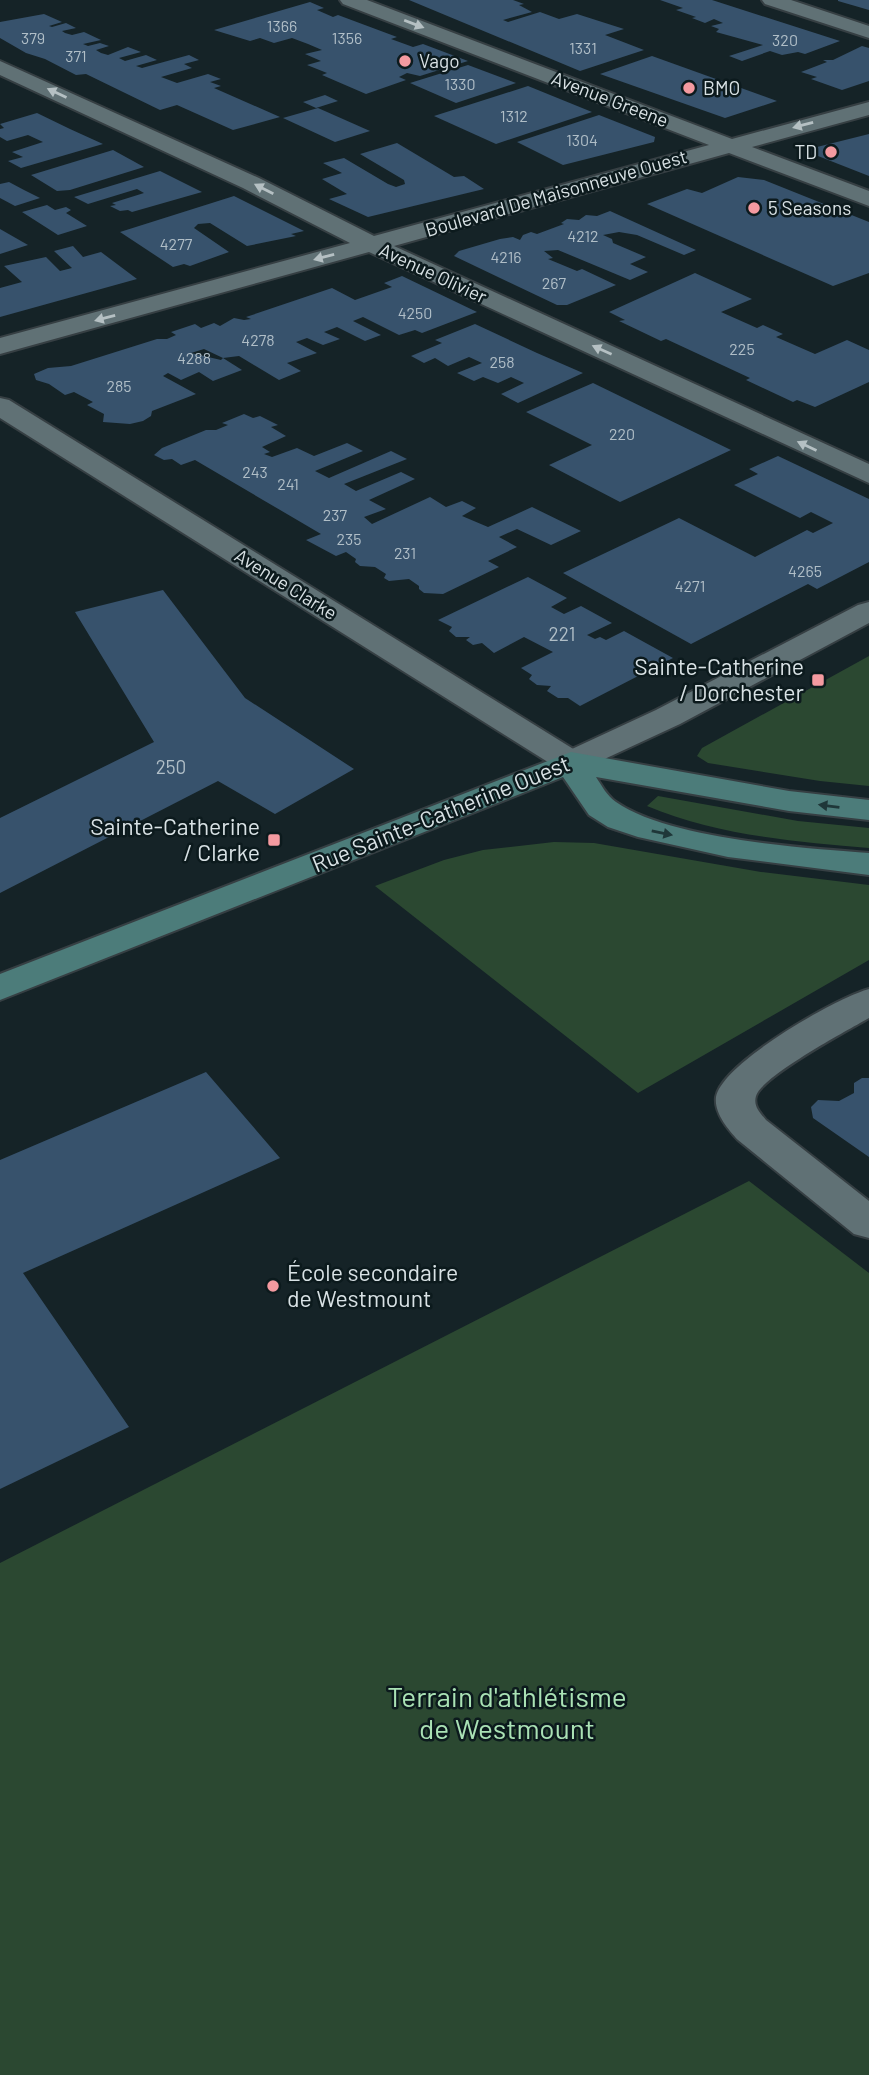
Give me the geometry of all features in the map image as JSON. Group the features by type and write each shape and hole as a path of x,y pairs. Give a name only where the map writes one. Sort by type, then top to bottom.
{"main road":[{"path":"571,762 789,801 869,810"},
{"path":"571,762 599,807 639,827 780,854 869,864"},
{"name":"Rue Sainte-Catherine Ouest","path":"0,988 571,762"}],"street":[{"name":"Avenue Greene","path":"350,0 869,199"},
{"path":"772,0 869,33"},
{"name":"Avenue Olivier","path":"0,67 251,183 371,244 869,475"},
{"name":"Boulevard De Maisonneuve Ouest","path":"0,346 869,108"},
{"name":"Avenue Clarke","path":"0,406 571,762"},
{"name":"Rue Sainte-Catherine Ouest","path":"571,762 679,712 869,611"},
{"path":"869,1001 760,1066 741,1084 735,1101 739,1115 752,1130 869,1223"}],"green space":[{"path":"869,656 869,786 708,763 697,756 702,748"},
{"path":"658,796 798,821 869,828 869,848 784,840 700,824 647,806"},
{"path":"554,842 594,843 761,872 869,885 869,960 638,1093 375,886 444,860 483,850"},
{"name":"Terrain d'athlétisme de Westmount","path":"749,1181 869,1273 869,2075 0,2075 0,1563"}],"building":[{"path":"409,0 513,0 524,4 519,5 532,12 503,20 508,22 540,12 559,19 577,14 624,29 605,35 644,50 580,71"},
{"path":"660,0 712,0 840,41 805,54 798,52 782,55 770,51 742,61 729,56 763,45 716,32 719,29 711,26 723,23 714,19 705,23 676,10 683,8"},
{"path":"869,0 869,10 838,1"},
{"path":"310,2 324,8 317,10 333,17 338,15 397,37 391,39 413,47 423,44 468,61 420,76 407,73 399,77 406,80 366,94 322,75 327,73 307,65 321,61 305,54 322,50 308,44 292,38 274,43 260,38 250,41 214,30"},
{"path":"44,14 62,22 49,26 66,23 76,28 62,31 65,33 72,35 84,32 101,40 83,44 88,46 100,43 109,46 96,50 101,53 108,55 128,47 141,52 119,58 125,61 146,55 157,60 136,66 142,68 189,55 199,60 184,64 192,68 161,77 177,83 208,74 221,79 210,82 221,86 214,88 280,117 233,130 177,105 160,110 86,74 76,75 45,59 26,53 0,38 0,22"},
{"path":"862,46 869,48 869,81 842,90 811,79 817,77 801,72 827,62 823,60 833,60"},
{"path":"652,56 777,101 725,118 600,74"},
{"path":"468,65 516,83 456,103 410,83"},
{"path":"528,86 592,112 496,144 434,116"},
{"path":"325,95 338,101 316,108 303,102"},
{"path":"318,108 370,131 335,142 283,118"},
{"path":"37,113 103,144 21,168 8,161 23,157 12,152 43,142 28,135 7,141 0,137 0,129 4,128 0,124"},
{"path":"599,115 655,137 654,142 563,165 517,142"},
{"path":"869,134 869,176 818,156 817,147"},
{"path":"397,143 454,177 464,176 484,189 368,217 329,199 347,194 322,179 342,173 323,163 344,158 388,184 396,187 405,184 404,180 360,154"},
{"path":"113,150 144,167 70,190 57,191 31,175"},
{"path":"160,171 202,192 132,212 120,211 110,206 144,193 137,189 88,204 74,197"},
{"path":"738,177 764,180 869,222 869,273 833,286 647,204 687,189 702,193"},
{"path":"9,182 40,198 15,206 0,198 0,184"},
{"path":"234,196 304,231 291,234 296,236 247,246 210,223 198,224 194,228 229,252 190,266 184,264 173,267 120,232"},
{"path":"47,205 55,210 66,207 71,210 66,213 87,226 58,235 22,212"},
{"path":"610,211 696,250 684,255 637,235 619,232 603,235 612,239 613,243 646,257 630,264 648,272 630,280 558,250 544,251 553,258 548,259 577,271 582,269 616,285 567,305 557,305 454,256 459,251 500,239 513,237 520,240 523,235 531,232 537,234 564,224 561,223 567,219 579,220 586,215 597,216"},
{"path":"0,229 28,245 0,254"},
{"path":"73,246 83,257 101,252 137,279 0,317 0,288 22,282 4,266 46,257 60,271 72,268 54,251"},
{"path":"695,273 752,299 721,312 757,328 763,325 783,334 776,337 815,354 847,340 869,350 869,382 815,407 797,400 793,402 746,380 750,378 666,339 661,341 619,321 625,320 609,312"},
{"path":"402,276 477,312 422,333 415,330 399,335 363,317 353,321 381,335 365,341 337,327 324,332 340,339 323,345 307,338 296,342 317,353 287,363 301,371 279,380 239,356 223,358 242,370 213,381 199,372 181,380 168,373 163,376 196,394 152,411 151,416 143,421 130,424 103,422 104,414 87,405 93,402 74,392 65,395 49,384 36,380 34,374 48,368 71,366 157,339 167,339 176,335 171,332 195,324 201,328 214,323 220,326 234,318 251,319 246,317 332,288 355,300 392,287 384,283","holes":["204,349 223,358 221,360 191,353"]},
{"path":"475,324 583,373 518,403 501,394 524,383 511,377 498,383 483,377 474,381 457,373 482,363 469,357 448,366 435,358 424,363 411,356 442,343 435,340"},
{"path":"593,383 731,450 620,502 549,465 592,445 526,412"},
{"path":"244,414 253,418 260,416 278,425 271,427 286,436 262,447 270,452 264,454 272,457 297,448 314,456 347,443 363,451 315,471 329,478 391,451 407,459 344,484 356,491 401,472 415,479 369,500 386,509 364,517 372,524 430,497 446,507 462,501 476,508 462,516 488,527 532,507 581,531 551,545 517,529 499,537 517,547 488,561 499,567 443,594 424,593 409,579 389,581 384,578 386,574 375,567 360,566 355,562 356,559 346,552 336,556 306,540 321,534 195,460 181,465 172,459 164,460 154,455 162,448 206,430 216,430 228,425 222,423"},
{"path":"778,456 869,499 869,562 817,589 808,584 691,644 563,573 679,518 755,557 807,530 813,533 833,523 811,512 800,518 734,485 758,474 749,469"},
{"path":"528,577 567,598 551,607 564,614 581,606 612,623 587,635 606,640 624,631 673,658 580,706 568,698 558,698 547,691 551,686 537,685 529,679 532,675 521,668 553,652 524,637 494,653 482,643 473,645 466,640 470,637 456,637 449,631 452,627 438,620"},
{"path":"163,590 245,698 354,769 275,814 218,781 0,893 0,818 154,742 75,612"},
{"path":"206,1072 280,1158 23,1273 129,1427 0,1489 0,1160"},
{"path":"862,1078 869,1078 869,1157 813,1118 811,1107 818,1100 839,1101 854,1093 854,1083"}],"place":[{"name":"Vago","path":"405,61"},
{"name":"BMO","path":"689,88"},
{"name":"TD","path":"831,152"},
{"name":"5 Seasons","path":"754,208"},
{"name":"Sainte-Catherine / Dorchester","path":"818,680"},
{"name":"Sainte-Catherine / Clarke","path":"274,840"},
{"name":"École secondaire de Westmount","path":"273,1286"}]}
